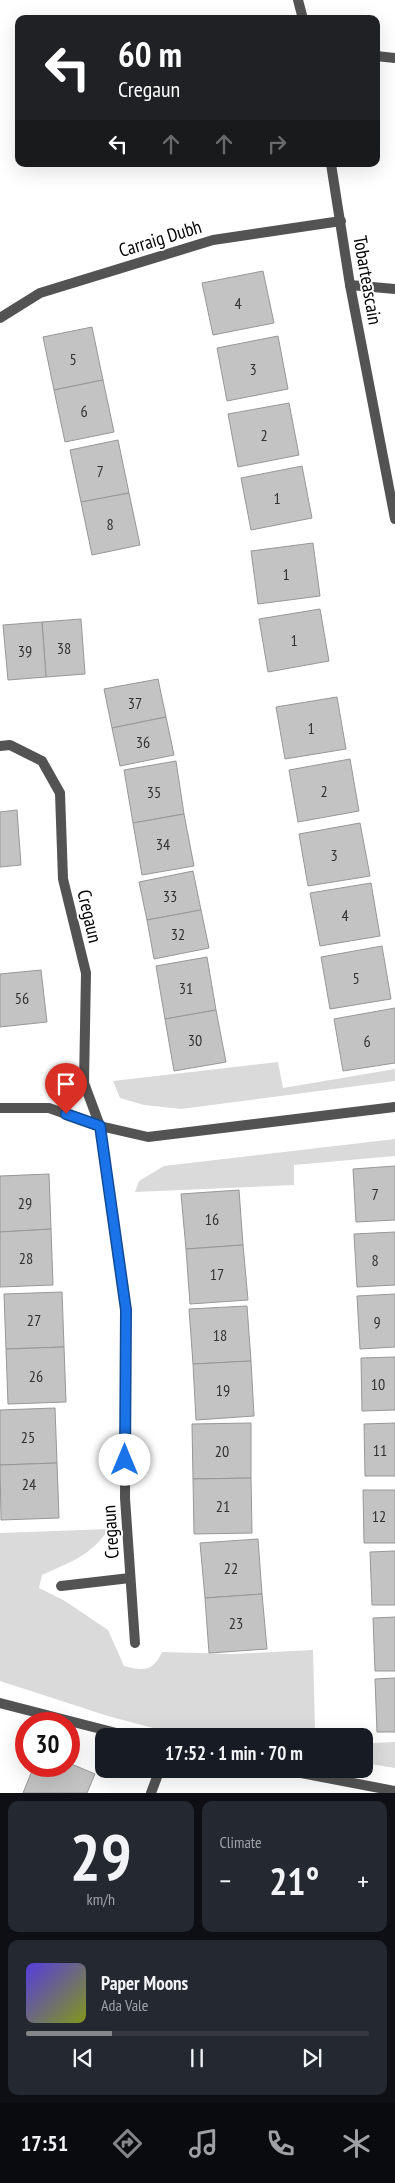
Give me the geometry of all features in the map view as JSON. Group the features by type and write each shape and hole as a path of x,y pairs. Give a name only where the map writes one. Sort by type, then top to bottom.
{"street":[{"path":"298,0 302,15"},
{"path":"380,56 395,58"},
{"name":"Tobarteascain","path":"332,167 350,285 395,519"},
{"name":"Carraig Dubh","path":"0,318 40,293 212,240 341,222"},
{"path":"350,285 395,288"},
{"name":"Cregaun","path":"0,746 10,745 42,761 60,793 63,879 86,972 84,1083 100,1126 126,1310 125,1498 134,1644"},
{"path":"0,1108 49,1108 100,1126 148,1136 395,1107"},
{"name":"Cregaun","path":"61,1586 130,1578"},
{"path":"0,1704 96,1728"},
{"path":"151,1793 157,1778"},
{"path":"327,1778 395,1791"}],"shaded area":[{"path":"278,1062 283,1088 395,1069 395,1081 181,1109 144,1105 120,1098 113,1081"},
{"path":"395,1139 395,1156 294,1165 294,1185 135,1192 139,1181 164,1166"},
{"path":"109,1529 87,1552 71,1562 42,1575 39,1588 65,1601 108,1630 124,1666 137,1669 151,1667 159,1659 162,1652 233,1654 313,1650 315,1728 153,1728 108,1716 0,1681 0,1533"},
{"path":"395,1742 395,1768 373,1764 373,1743"}],"building":[{"path":"263,271 274,323 213,335 202,283"},
{"path":"92,327 103,380 54,390 43,337"},
{"path":"278,336 288,389 227,401 217,348"},
{"path":"103,380 114,432 65,442 54,390"},
{"path":"289,403 299,455 238,467 228,414"},
{"path":"118,440 129,493 81,502 70,450"},
{"path":"302,466 312,518 251,530 241,478"},
{"path":"129,493 140,545 92,555 81,502"},
{"path":"313,543 320,596 258,604 251,551"},
{"path":"320,609 329,661 268,672 259,619"},
{"path":"81,619 85,674 46,677 42,622"},
{"path":"42,622 46,677 8,680 3,625"},
{"path":"158,679 166,717 112,728 104,689"},
{"path":"337,697 346,749 285,759 276,707"},
{"path":"166,717 174,755 120,766 112,728"},
{"path":"350,759 359,811 298,822 289,770"},
{"path":"176,761 184,814 133,823 124,770"},
{"path":"17,810 21,865 0,867 0,812"},
{"path":"184,814 194,866 142,875 133,823"},
{"path":"360,823 370,876 308,886 299,834"},
{"path":"193,871 201,910 147,920 139,882"},
{"path":"371,883 380,936 320,946 310,893"},
{"path":"201,910 209,948 154,959 147,920"},
{"path":"382,946 391,999 330,1009 321,957"},
{"path":"207,957 216,1010 165,1019 156,966"},
{"path":"41,970 47,1022 0,1027 0,974"},
{"path":"395,1008 395,1063 343,1071 334,1019"},
{"path":"216,1010 226,1062 174,1071 165,1019"},
{"path":"395,1166 395,1220 356,1222 353,1169"},
{"path":"49,1174 51,1229 0,1232 0,1176"},
{"path":"239,1190 243,1245 186,1249 181,1194"},
{"path":"51,1229 53,1285 0,1287 0,1232"},
{"path":"395,1232 395,1285 357,1287 354,1234"},
{"path":"243,1245 248,1300 190,1304 186,1249"},
{"path":"62,1292 64,1347 6,1349 4,1294"},
{"path":"395,1294 395,1347 360,1349 357,1296"},
{"path":"247,1306 251,1361 193,1364 189,1309"},
{"path":"64,1347 66,1402 8,1404 6,1349"},
{"path":"395,1357 395,1410 362,1411 361,1358"},
{"path":"251,1361 254,1416 196,1420 193,1364"},
{"path":"55,1408 57,1463 0,1465 0,1410"},
{"path":"251,1423 251,1478 193,1479 192,1424"},
{"path":"395,1423 395,1476 365,1476 364,1424"},
{"path":"57,1463 59,1518 1,1520 0,1465"},
{"path":"251,1478 252,1533 194,1534 193,1479"},
{"path":"363,1490 395,1490 395,1543 364,1543"},
{"path":"258,1539 262,1594 205,1598 200,1543"},
{"path":"395,1551 395,1605 372,1605 370,1552"},
{"path":"262,1594 267,1649 209,1653 205,1598"},
{"path":"395,1617 395,1671 375,1671 373,1618"},
{"path":"395,1678 395,1732 377,1732 375,1679"},
{"path":"80,1768 95,1774 87,1793 23,1793 30,1777 80,1777"}],"route":[{"path":"66,1114 100,1126 126,1310 125,1460"}]}
